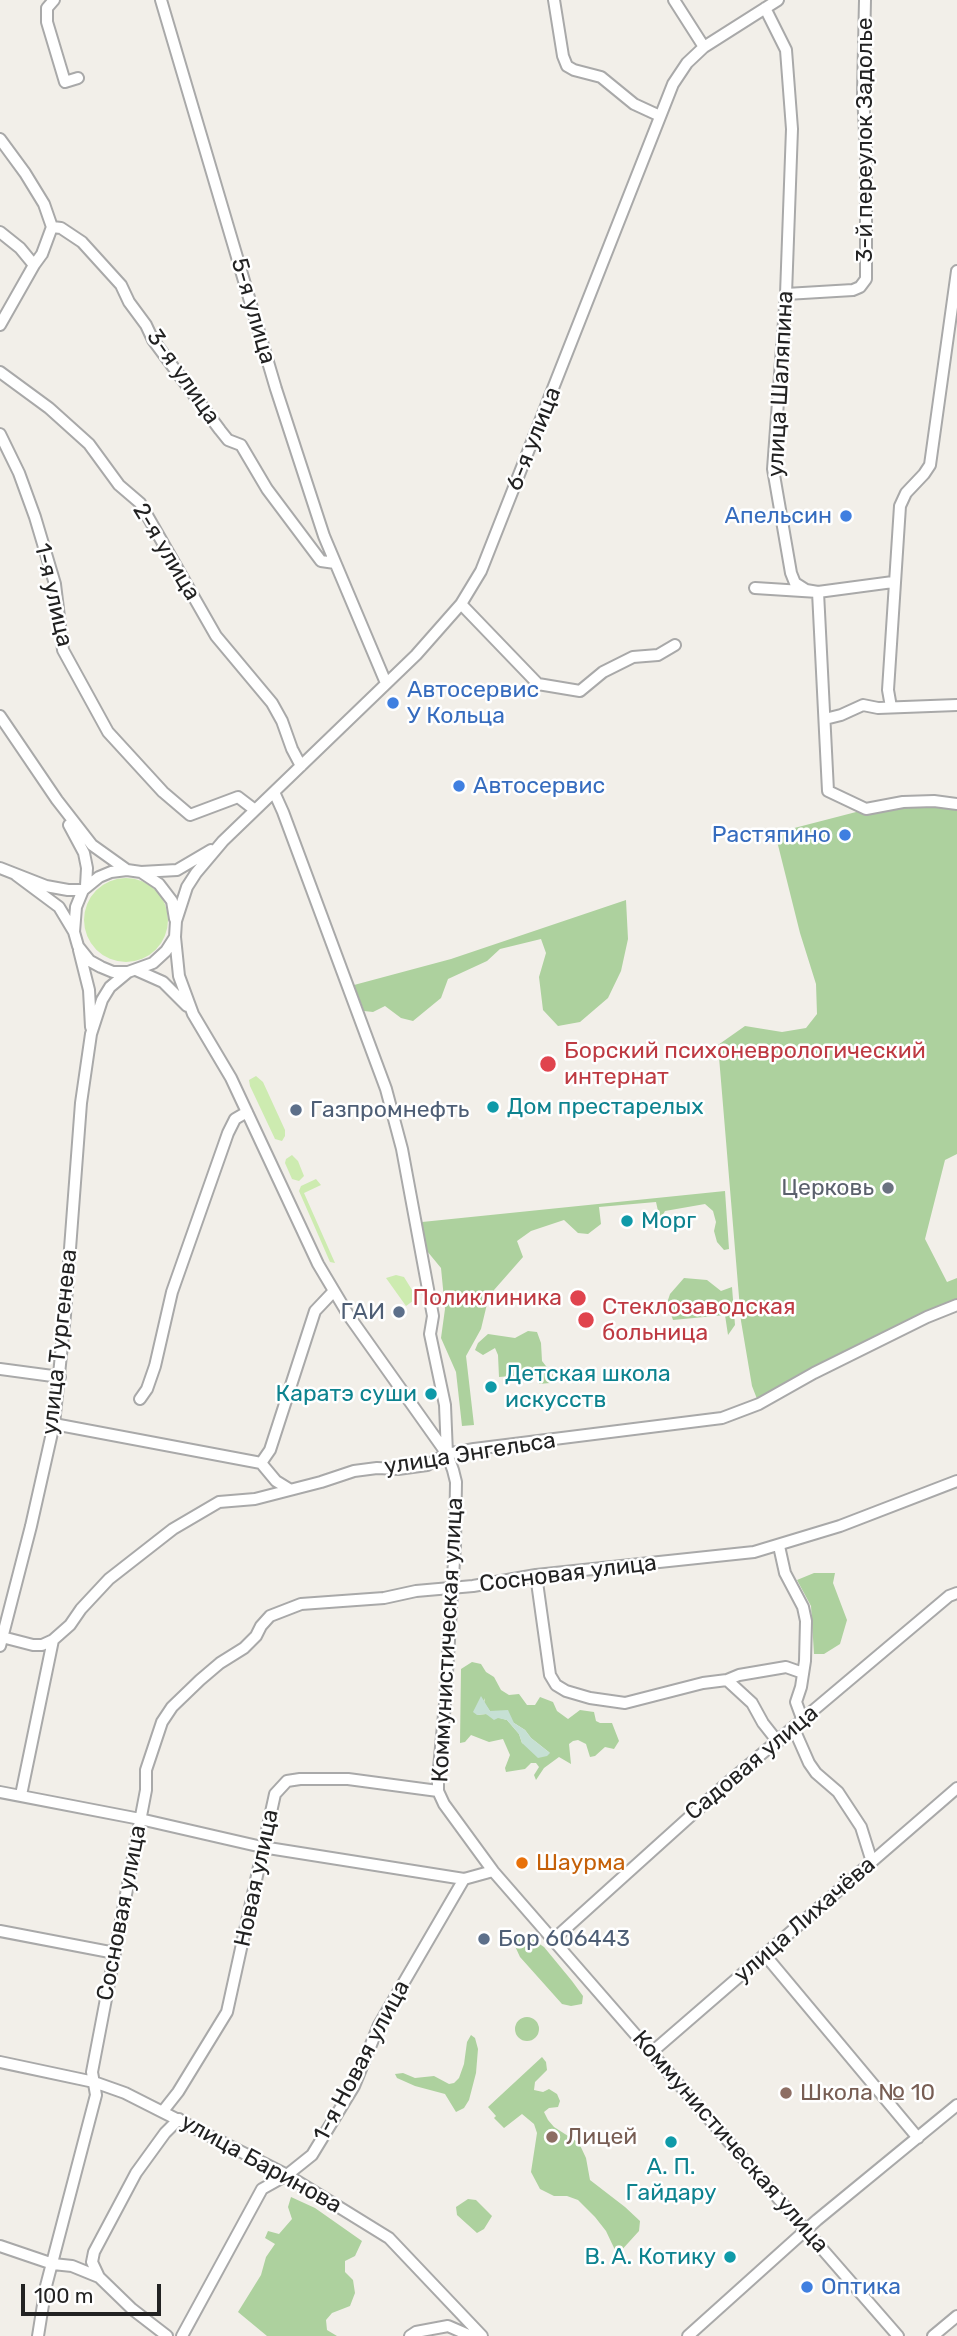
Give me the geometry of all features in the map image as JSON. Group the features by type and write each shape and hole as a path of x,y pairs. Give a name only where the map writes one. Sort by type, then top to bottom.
{"street":[{"path":"54,0 47,8 47,22 65,82 78,78"},
{"name":"5-я улица","path":"161,0 276,389 335,564 386,683"},
{"path":"554,0 567,66 601,77 634,104 660,116"},
{"path":"674,0 704,47"},
{"name":"6-я улица","path":"223,841 434,637 461,604 481,571 660,116 680,73 704,47 778,0"},
{"name":"3-й переулок Задолье","path":"786,293 853,290 860,287 866,279 863,94 865,0"},
{"name":"улица Шаляпина","path":"765,8 786,50 792,130 786,293 773,469 791,573 795,583 806,590 818,592"},
{"path":"0,139 32,184 52,226 42,254 0,326"},
{"name":"3-я улица","path":"52,226 61,228 82,242 121,285 153,340 212,420 228,440 241,445 268,489 321,561 335,564"},
{"path":"0,232 34,264"},
{"path":"891,707 888,690 900,506 906,493 930,465 957,271"},
{"name":"2-я улица","path":"0,372 49,408 89,444 119,485 140,503 216,636 282,720 301,766"},
{"name":"1-я улица","path":"0,434 19,473 55,584 63,650 108,732 163,792 190,815 239,797 256,810"},
{"path":"755,588 818,592 893,582"},
{"path":"818,592 828,790 866,809 902,802 934,801 957,804"},
{"path":"461,604 538,684 580,691 603,672 633,657 658,655 675,645"},
{"path":"825,719 863,705 878,708 957,705"},
{"path":"0,716 57,800 92,845 127,870"},
{"path":"274,792 390,1101 433,1316 430,1334 445,1405 447,1454"},
{"path":"57,800 83,853 87,868 84,888 76,907 74,932"},
{"path":"16,875 60,907 74,932 78,946 90,961 113,972 132,971 153,963 166,951 175,937 176,922 187,887 223,841"},
{"path":"0,868 46,886 68,890 84,888 111,872 177,870 189,865 223,841"},
{"path":"141,872 159,884 172,901 176,922"},
{"name":"Коммунистическая улица","path":"175,937 179,976 193,1014 231,1078 318,1264 333,1292 447,1454 456,1482 456,1524 438,1791 453,1818 493,1871 898,2336"},
{"name":"улица Тургенева","path":"1,1642 54,1424 60,1377 78,1137 91,1034 89,990 78,946"},
{"name":"Коммунистическая улица","path":"132,971 163,982 193,1014"},
{"name":"улица Тургенева","path":"91,1034 102,1000 110,987 132,971"},
{"path":"139,1398 147,1389 155,1366 172,1292 228,1133 234,1119 247,1112"},
{"path":"261,1462 270,1450 315,1311 333,1292"},
{"name":"улица Энгельса","path":"53,1640 70,1625 109,1579 173,1529 219,1502 255,1499 354,1471 427,1465 447,1454 722,1418 759,1404 814,1373 957,1305"},
{"path":"0,1369 60,1377"},
{"path":"54,1424 261,1462 276,1480 289,1489"},
{"name":"Сосновая улица","path":"38,2336 51,2263 96,2095 92,2072 146,1790 146,1770 167,1714 219,1663 244,1648 270,1616 301,1604 384,1598 416,1591 536,1575 754,1552 779,1546 912,1500 957,1481"},
{"path":"779,1546 785,1573 803,1607 806,1621 803,1673 796,1703 798,1725 809,1763 838,1792 851,1810 873,1862"},
{"path":"536,1575 550,1675 556,1685 566,1691 625,1703 703,1683 727,1680 738,1675 786,1667 803,1673"},
{"name":"Садовая улица","path":"553,1940 688,1817 949,1596 957,1593"},
{"path":"1,1642 42,1645 53,1640"},
{"path":"21,1795 53,1640"},
{"path":"727,1680 752,1703 778,1742"},
{"name":"Новая улица","path":"163,2111 178,2092 227,2012 275,1794 287,1781 348,1779 438,1791"},
{"name":"улица Лихачёва","path":"652,2052 957,1788"},
{"path":"0,1793 139,1819 262,1847 464,1879 493,1871"},
{"name":"1-я Новая улица","path":"182,2336 261,2189 287,2175 312,2155 354,2086 379,2025 464,1879"},
{"path":"0,1931 115,1953"},
{"path":"765,1955 918,2138"},
{"name":"улица Баринова","path":"0,2062 94,2082 125,2093 287,2175 389,2238 482,2336"},
{"path":"688,2336 807,2229 957,2105"},
{"path":"167,2336 132,2309 99,2277 92,2262 94,2252 136,2173 165,2133 179,2119"},
{"path":"0,2246 51,2263 72,2266 99,2277"},
{"path":"933,2336 957,2316"},
{"path":"410,2336 416,2332 448,2326 471,2336"}],"green space":[{"path":"887,804 957,804 957,1154 945,1160 925,1239 947,1282 957,1278 957,1305 759,1404 752,1386 741,1321 718,1045 745,1026 782,1032 806,1028 817,1014 816,984 775,833"},
{"path":"126,878 142,881 156,890 165,904 168,920 165,936 156,950 142,959 126,962 110,959 96,950 87,936 84,920 87,904 96,890 110,881"},
{"path":"626,900 628,939 621,971 608,998 580,1022 558,1026 543,1010 539,977 546,953 541,939 500,949 487,961 448,979 441,998 413,1021 401,1018 385,1006 373,1012 364,1011 354,985 451,959"},
{"path":"256,1076 263,1082 285,1130 282,1141 275,1139 250,1086 249,1080"},
{"path":"292,1155 298,1161 304,1176 299,1181 292,1179 285,1163"},
{"path":"316,1179 321,1185 304,1193 335,1263 330,1262 299,1191 301,1186"},
{"path":"725,1191 729,1249 724,1250 717,1242 713,1211 705,1204 665,1211 660,1220 656,1202 599,1207 601,1224 588,1234 578,1233 564,1220 531,1231 517,1241 523,1257 494,1290 487,1304 481,1329 466,1356 474,1425 462,1426 456,1372 441,1338 445,1309 441,1268 427,1251 422,1222"},
{"path":"396,1275 404,1277 417,1298 406,1306 386,1278"},
{"path":"684,1278 707,1280 721,1291 732,1287 735,1325 728,1335 725,1315 673,1320 667,1303 670,1294"},
{"path":"528,1331 537,1332 542,1361 553,1375 550,1383 539,1384 538,1374 499,1377 495,1348 483,1355 475,1350 488,1334 515,1338"},
{"path":"814,1573 835,1573 833,1583 847,1620 840,1644 824,1654 814,1654 811,1606 797,1580"},
{"path":"472,1662 481,1664 486,1672 494,1677 501,1690 509,1695 519,1694 527,1705 535,1705 540,1697 553,1702 557,1711 568,1719 580,1710 594,1712 596,1721 612,1723 619,1741 614,1749 605,1747 590,1757 586,1744 573,1741 569,1744 571,1764 559,1757 544,1768 536,1780 534,1775 539,1767 536,1763 531,1763 525,1769 506,1772 510,1755 503,1739 489,1742 471,1735 465,1742 460,1743 461,1669","holes":["485,1698 484,1703 490,1711 514,1723 525,1730 550,1753 522,1743 519,1734 507,1720 486,1714 477,1715"]},
{"path":"481,1696 490,1711 508,1710 514,1723 550,1753 538,1758 522,1743 519,1734 507,1720 494,1720 486,1714 477,1715 473,1712"},
{"path":"526,1935 544,1947 572,1981 583,1996 582,2004 562,2004 520,1957 514,1944 518,1937"},
{"path":"527,2017 536,2020 539,2029 536,2038 527,2041 518,2038 515,2029 518,2020"},
{"path":"471,2035 475,2038 478,2049 476,2073 469,2100 464,2108 456,2112 445,2094 397,2078 395,2074 403,2073 415,2078 434,2076 449,2084 454,2083 464,2064 467,2042"},
{"path":"542,2057 547,2070 535,2082 534,2090 543,2092 549,2089 557,2094 560,2101 558,2107 544,2112 548,2120 579,2143 586,2158 590,2180 640,2221 639,2231 619,2253 606,2231 578,2200 567,2196 554,2196 540,2189 531,2172 537,2133 534,2124 522,2114 504,2128 488,2107"},
{"path":"291,2197 315,2208 362,2241 355,2256 345,2261 345,2272 353,2280 355,2293 350,2306 332,2313 326,2320 327,2330 337,2336 267,2336 238,2312 261,2275 266,2257 275,2244 265,2238 268,2231 279,2234 292,2219 288,2207"},
{"path":"468,2199 476,2200 492,2216 484,2229 477,2233 457,2215 456,2207"}],"place":[{"name":"Апельсин","path":"846,516"},
{"name":"Автосервис У Кольца","path":"393,703"},
{"name":"Автосервис","path":"459,786"},
{"name":"Растяпино","path":"845,835"},
{"name":"Борский психоневрологический интернат","path":"548,1064"},
{"name":"Дом престарелых","path":"493,1107"},
{"name":"Газпромнефть","path":"296,1110"},
{"name":"Церковь","path":"888,1188"},
{"name":"Морг","path":"627,1221"},
{"name":"Поликлиника","path":"578,1298"},
{"name":"ГАИ","path":"399,1312"},
{"name":"Стеклозаводская больница","path":"586,1320"},
{"name":"Детская школа искусств","path":"491,1387"},
{"name":"Каратэ суши","path":"431,1394"},
{"name":"Шаурма","path":"522,1863"},
{"name":"Бор 606443","path":"484,1939"},
{"name":"Школа № 10","path":"786,2093"},
{"name":"Лицей","path":"552,2137"},
{"name":"А. П. Гайдару","path":"671,2142"},
{"name":"В. А. Котику","path":"730,2257"},
{"name":"Оптика","path":"807,2287"}]}
